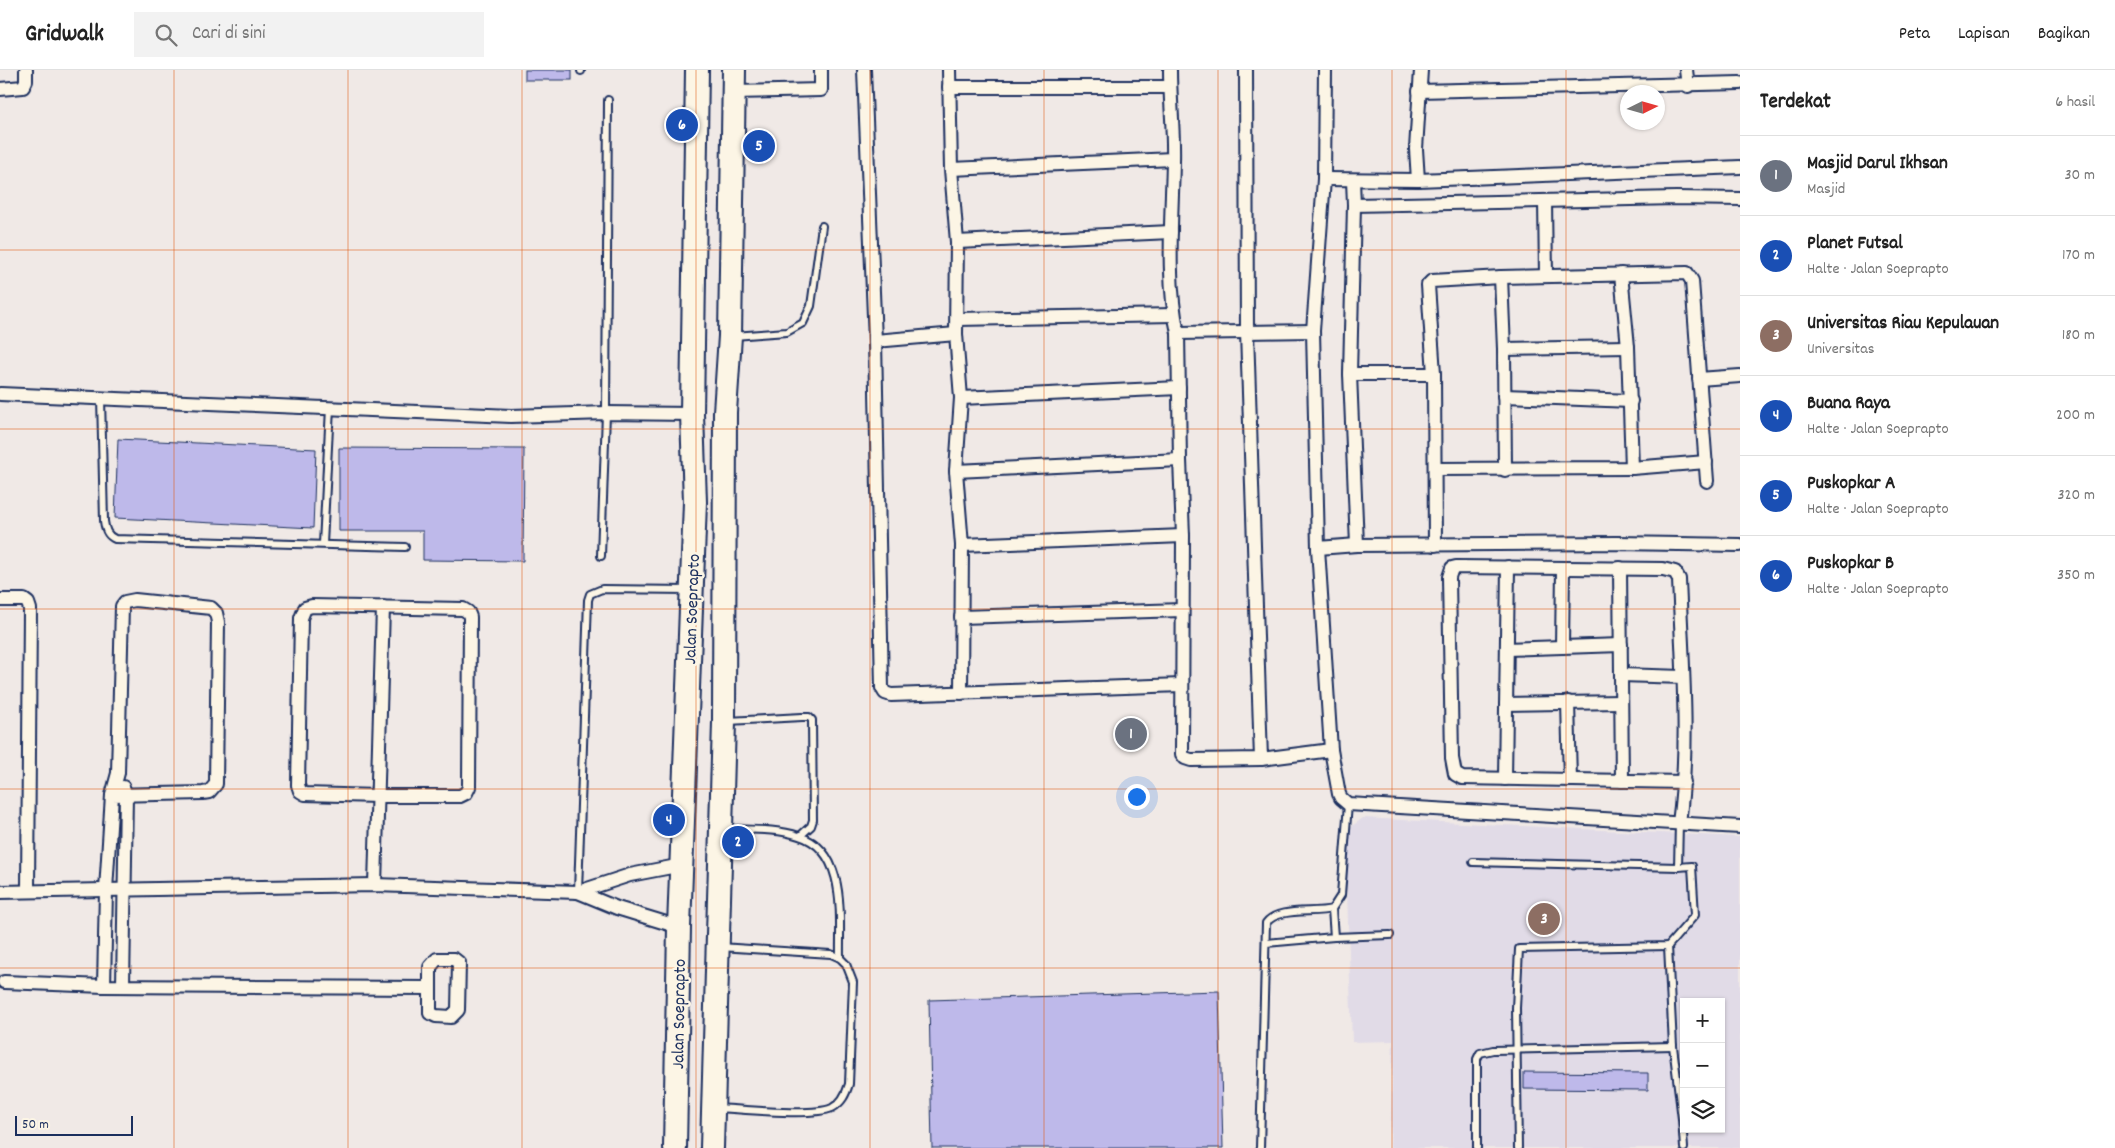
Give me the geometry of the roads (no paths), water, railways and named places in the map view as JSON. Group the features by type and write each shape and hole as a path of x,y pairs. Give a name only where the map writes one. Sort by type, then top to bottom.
{"highway":[{"name":"Jalan Soeprapto","path":"675,1148 679,927 695,502 692,414 697,70"},
{"name":"Jalan Soeprapto","path":"712,1148 724,722 725,412 730,336 733,81"},
{"path":"695,502 724,501"}],"street":[{"path":"0,89 23,86 26,81 26,70"},
{"path":"733,81 821,90 821,70"},
{"path":"864,70 875,341 882,688 891,695 1182,685"},
{"path":"949,70 951,169 957,242 956,334 960,398 956,471 962,545 961,693"},
{"path":"1170,70 1173,159 1171,232 1174,315 1178,332 1183,536 1183,756 1191,760 1260,759 1331,750"},
{"path":"1246,70 1247,332 1260,759"},
{"path":"1325,70 1324,179 1313,331 1318,548 1331,750 1340,798 1348,804 1740,827"},
{"path":"1418,180 1416,150 1421,70"},
{"path":"1686,70 1688,86"},
{"path":"1419,91 1688,86 1740,83"},
{"path":"949,87 1170,87"},
{"path":"951,169 1173,159"},
{"path":"1324,179 1418,180 1740,167"},
{"path":"1353,180 1350,374 1357,545"},
{"path":"1354,205 1546,200 1740,199"},
{"path":"1546,200 1546,276"},
{"path":"957,242 1171,232"},
{"path":"1435,545 1434,374 1428,285 1432,281 1501,277 1687,273 1692,281 1707,481"},
{"path":"1621,274 1628,347 1632,468"},
{"path":"1501,277 1504,348 1505,470"},
{"path":"957,319 1174,315"},
{"path":"1178,332 1313,331"},
{"path":"875,341 956,334"},
{"path":"1504,348 1628,347"},
{"path":"1350,374 1434,374"},
{"path":"1698,379 1740,376"},
{"path":"960,398 1179,388"},
{"path":"0,394 511,416 606,413 692,414"},
{"path":"1504,396 1631,401"},
{"path":"956,471 1180,460"},
{"path":"1435,469 1632,468 1706,462"},
{"path":"962,545 1183,536"},
{"path":"1318,548 1357,545 1617,543 1740,545"},
{"path":"1505,779 1508,567"},
{"path":"1678,823 1684,782 1683,677 1677,575 1671,570 1620,568 1452,568 1448,578 1452,769 1455,774 1462,778 1684,782"},
{"path":"1562,647 1563,568"},
{"path":"1620,568 1622,781"},
{"path":"0,600 24,600 30,608 28,891"},
{"path":"104,986 106,890 112,795 118,773 122,606 125,602 135,600 211,608 216,614 218,622 216,784 209,792 203,793 112,795"},
{"path":"312,606 464,609 469,615 469,787 466,793 460,796 378,796 305,794 299,788 301,618 305,608 312,606"},
{"path":"375,885 383,607"},
{"path":"961,617 1182,610"},
{"path":"1507,649 1621,645"},
{"path":"1621,675 1683,677"},
{"path":"1568,702 1570,780"},
{"path":"1506,704 1621,702"},
{"path":"118,773 126,795 123,986"},
{"path":"578,892 630,875 682,865"},
{"path":"0,892 375,885 578,892 618,908 679,927"},
{"path":"437,959 456,960 458,963 458,1010 454,1016 436,1016 432,1014 430,1011 429,988 430,967 434,961 437,959"},
{"path":"1,982 104,986 429,988"}],"lane":[{"path":"601,556 606,413 608,100"},
{"path":"730,336 771,335 786,332 803,323 811,306 822,226"},
{"path":"101,398 104,521 105,529 111,538 405,547"},
{"path":"323,544 330,408"},
{"path":"578,892 588,600 590,594 596,590 692,590"},
{"path":"724,722 802,717 808,717 812,720 813,820 811,826 800,836"},
{"path":"1334,937 1332,909 1341,895 1348,804"},
{"path":"1678,823 1678,868"},
{"path":"720,829 778,832 800,836 814,844 826,855 836,877 840,958"},
{"path":"1473,862 1678,868 1692,866 1695,915 1668,946 1673,1046 1684,1148"},
{"path":"1260,1148 1266,923 1271,917 1279,914 1321,912 1332,909"},
{"path":"1266,943 1334,937 1390,935"},
{"path":"713,1108 789,1112 832,1108 845,1096 849,1084 853,982 851,974 840,958 831,954 717,946"},
{"path":"1518,1148 1519,949 1668,946"},
{"path":"1478,1148 1477,1059 1480,1053 1485,1051 1673,1046"}],"place":[{"name":"Puskopkar B","path":"682,125"},
{"name":"Puskopkar A","path":"759,146"},
{"name":"Masjid Darul Ikhsan","path":"1131,734"},
{"name":"Buana Raya","path":"669,820"},
{"name":"Planet Futsal","path":"738,842"},
{"name":"Universitas Riau Kepulauan","path":"1544,919"}]}
